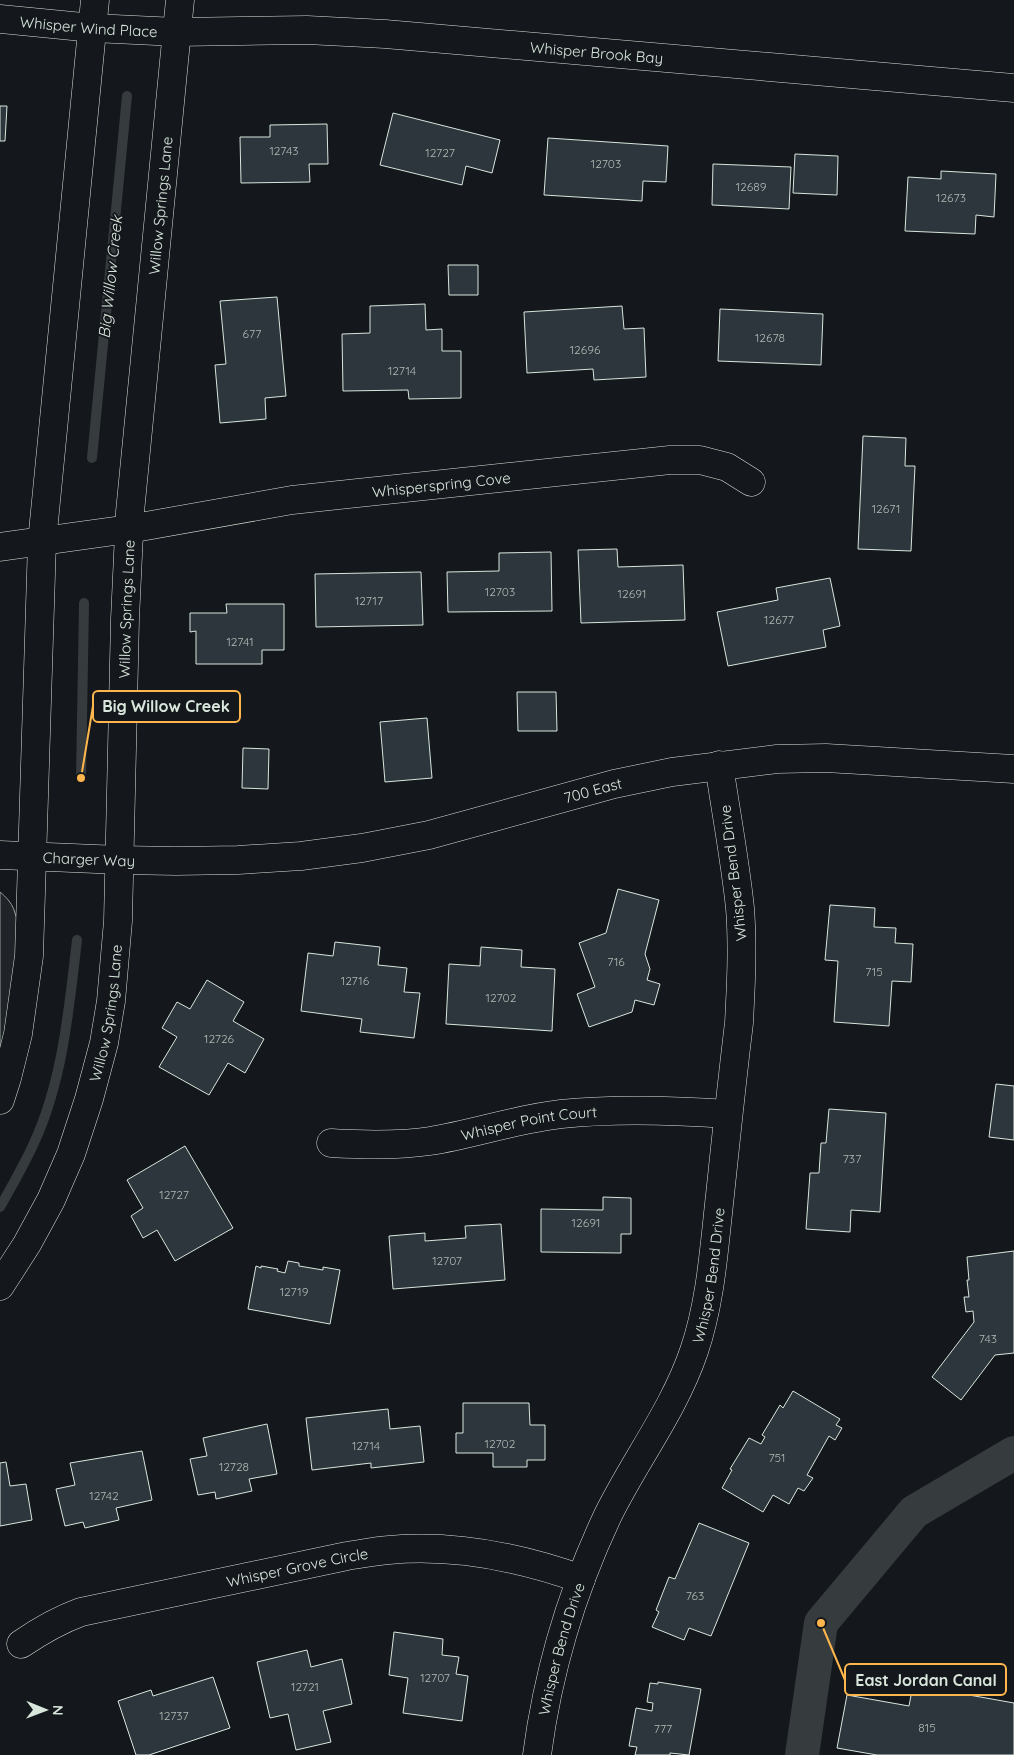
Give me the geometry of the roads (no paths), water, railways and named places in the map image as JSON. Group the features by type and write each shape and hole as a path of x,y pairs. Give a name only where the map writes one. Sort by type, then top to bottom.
{"street":[{"path":"0,1100 18,1034 29,956 42,542 95,0"},
{"name":"Willow Springs Lane","path":"0,1286 27,1244 51,1200 71,1154 89,1099 104,1043 112,993 117,949 129,529 180,0"},
{"name":"Whisper Wind Place","path":"0,19 93,28 177,32"},
{"name":"Whisper Brook Bay","path":"177,32 307,30 385,34 1014,88"},
{"name":"Whisperspring Cove","path":"0,547 129,529 292,500 670,460 700,460 727,468 751,482"},
{"name":"700 East","path":"176,861 300,856 362,848 429,835 614,784 719,765 826,758 1014,769"},
{"name":"Whisper Bend Drive","path":"537,1755 543,1712 554,1661 569,1611 608,1516 679,1388 702,1324 710,1282 739,1023 742,946 740,908 719,765"},
{"name":"Charger Way","path":"0,855 176,861"},
{"name":"Whisper Point Court","path":"331,1143 371,1145 429,1141 559,1114 610,1110 662,1109 728,1114"},
{"name":"Whisper Grove Circle","path":"21,1644 58,1621 81,1612 347,1556 389,1550 432,1548 493,1554 552,1569 581,1579"}],"waterway":[{"name":"Big Willow Creek","path":"92,458 127,96"},
{"name":"Big Willow Creek","path":"81,778 84,603"},
{"name":"Big Willow Creek","path":"0,1207 34,1143 52,1094 63,1043 77,940"},
{"path":"802,1755 821,1623 914,1512 1014,1453"}],"place":[{"name":"Big Willow Creek","path":"81,778"},
{"name":"East Jordan Canal","path":"821,1623"}]}
